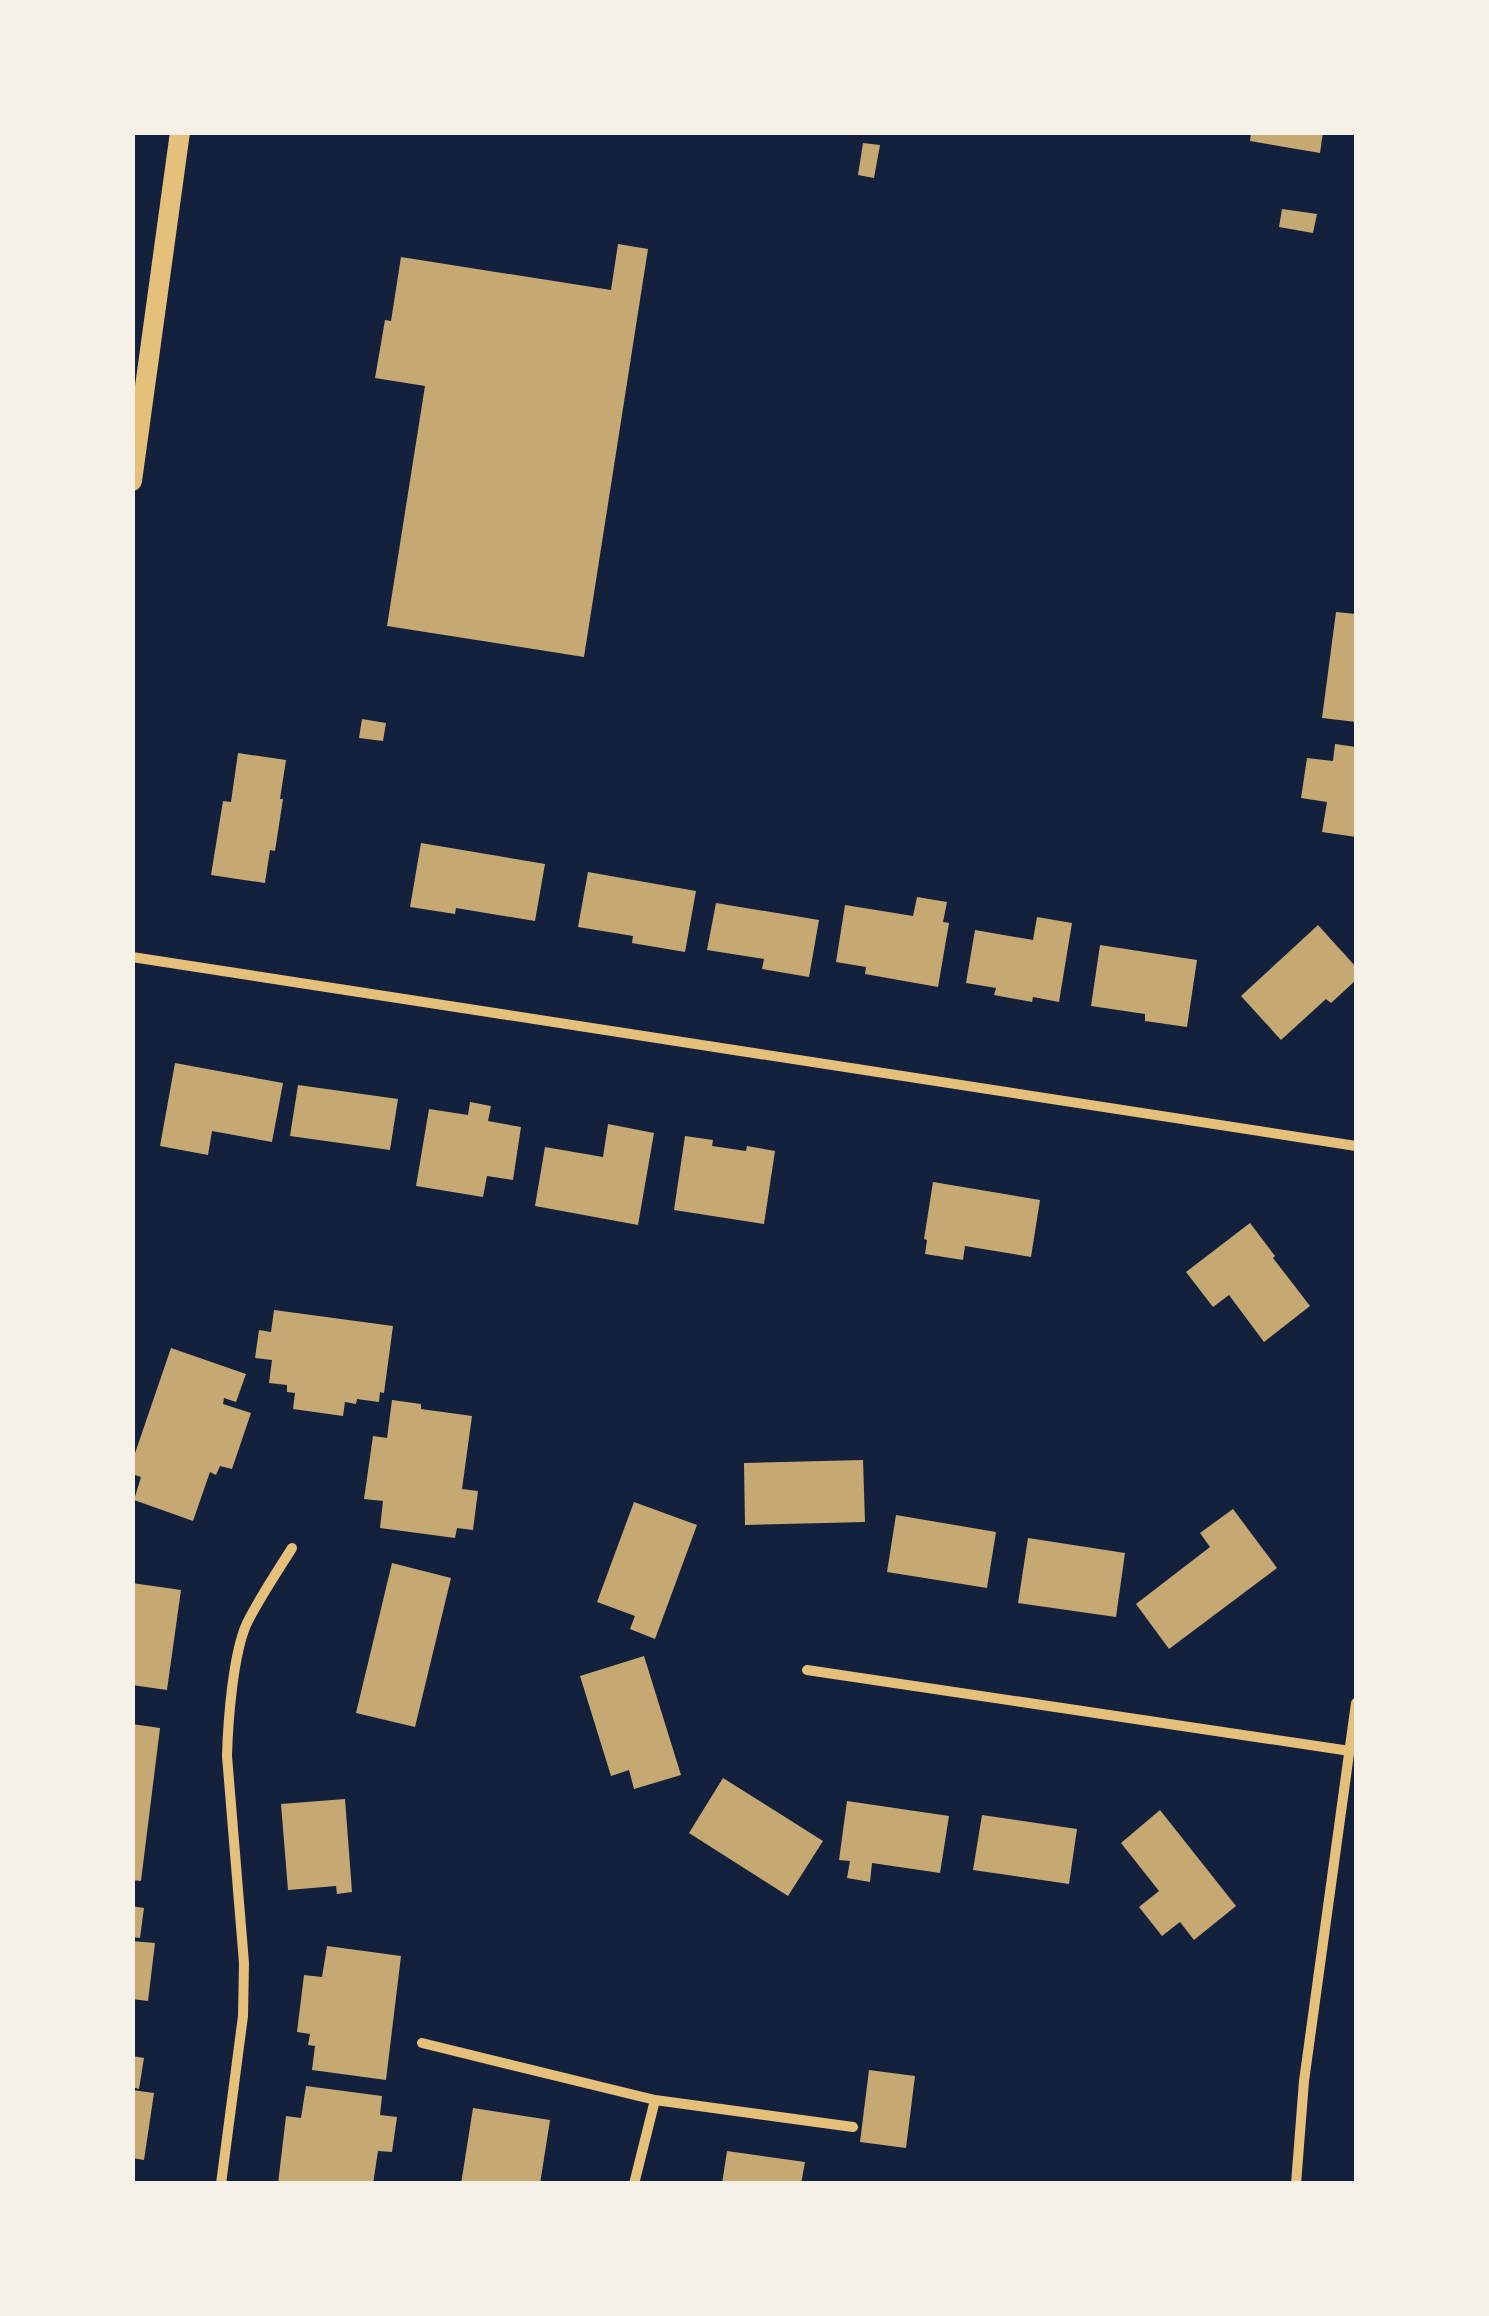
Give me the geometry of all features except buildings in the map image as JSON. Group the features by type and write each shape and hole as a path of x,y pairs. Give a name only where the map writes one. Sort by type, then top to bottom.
{"main road":[{"path":"132,481 180,132"}],"street":[{"path":"132,957 1356,1146"},
{"path":"222,2184 243,2016 244,1963 226,1756 228,1724 246,1625 292,1548"},
{"path":"807,1670 1350,1750"},
{"path":"1296,2184 1304,2081 1356,1702"},
{"path":"422,2043 656,2100 853,2127"},
{"path":"634,2184 656,2100"}]}
